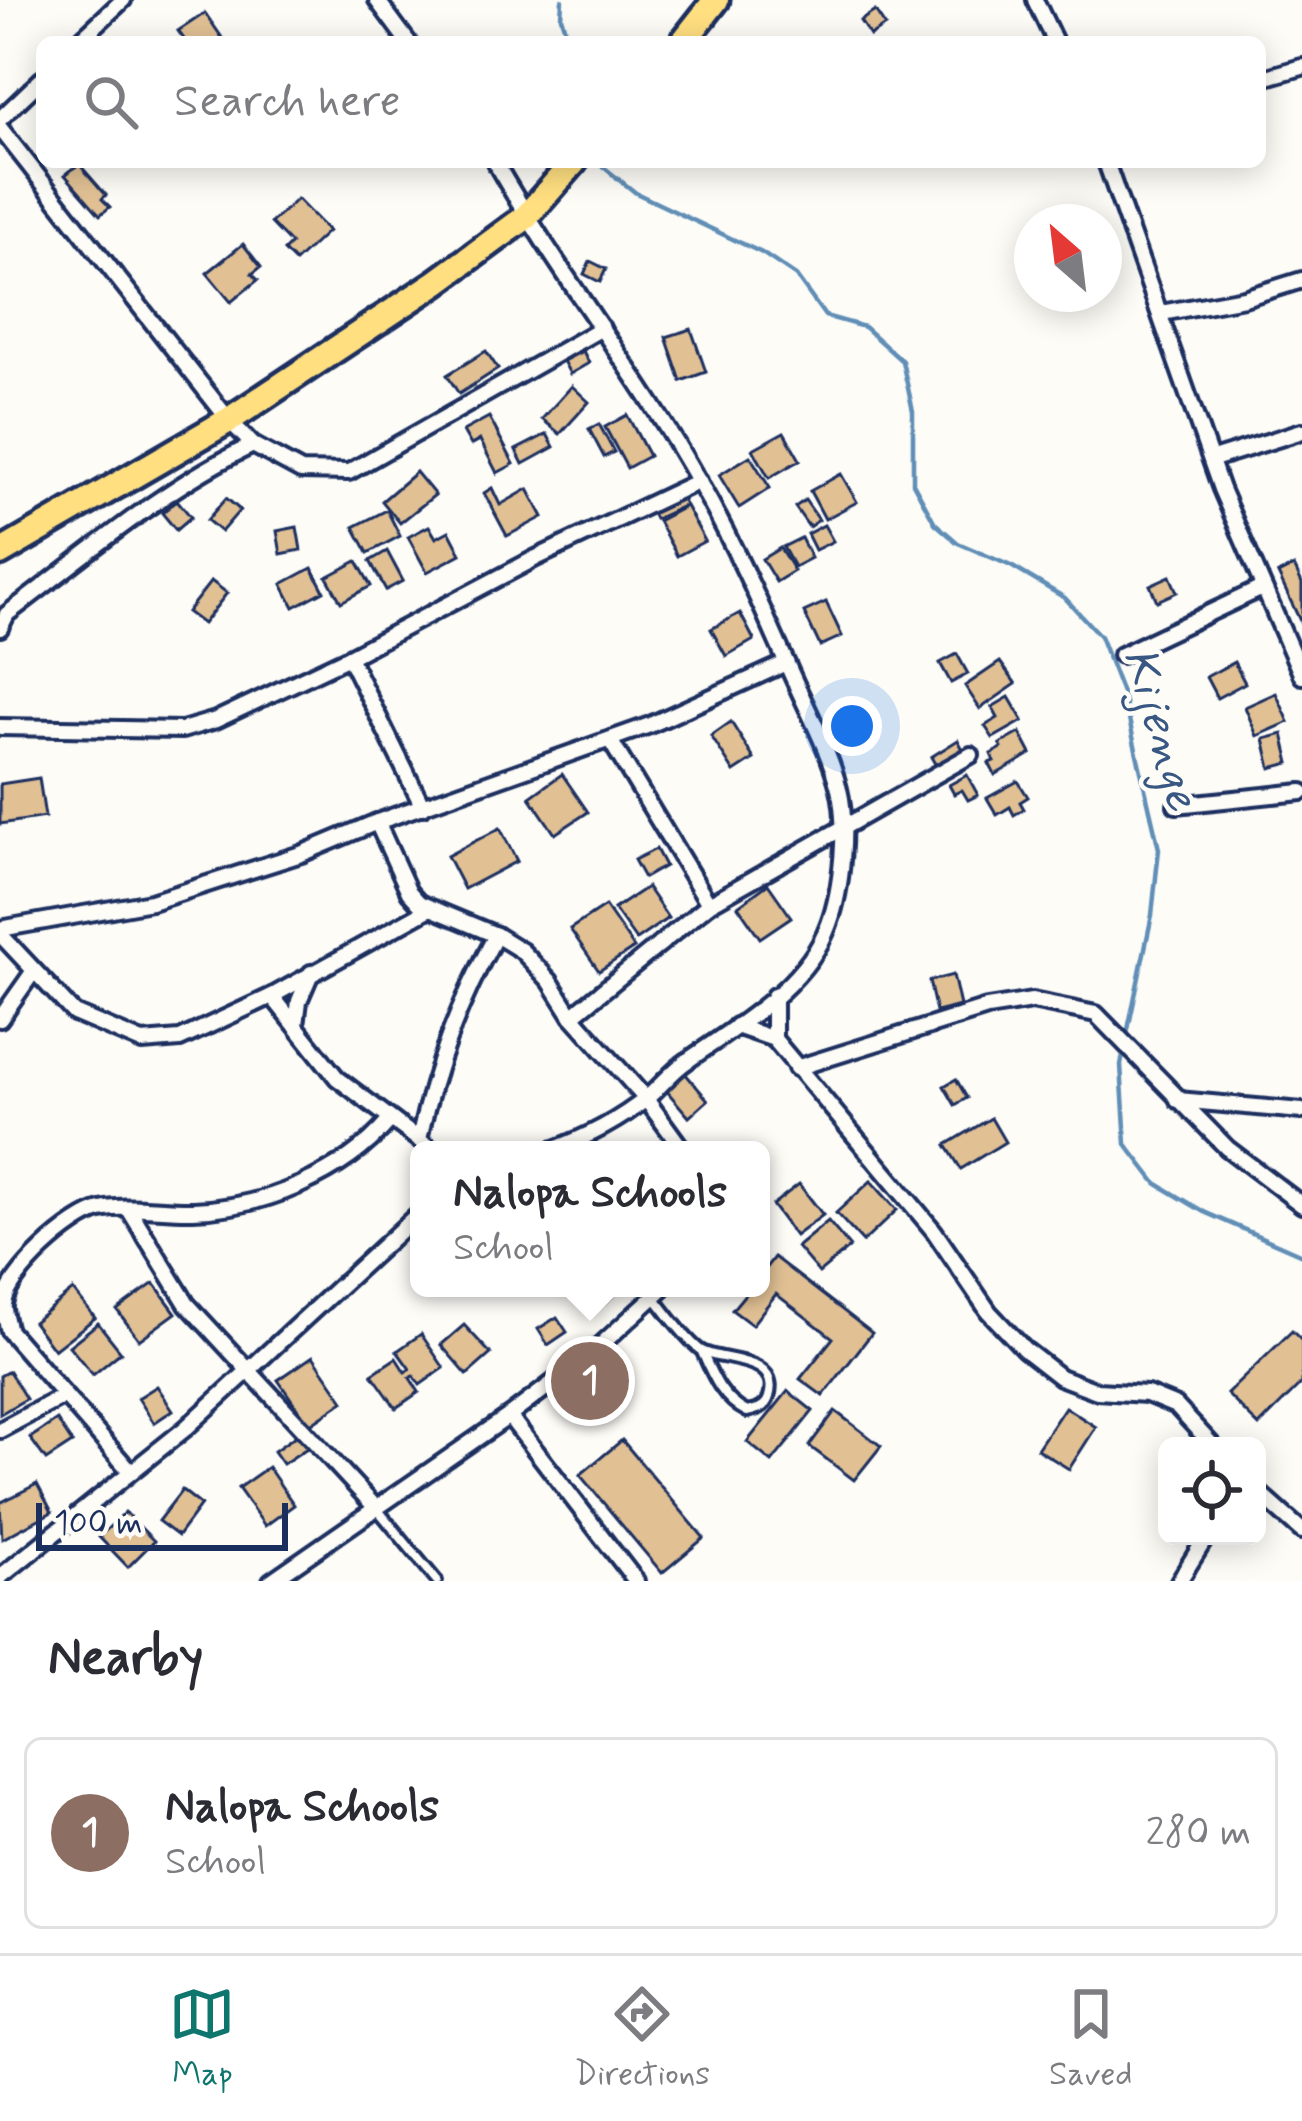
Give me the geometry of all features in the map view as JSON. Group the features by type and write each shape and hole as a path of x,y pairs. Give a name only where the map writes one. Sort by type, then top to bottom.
{"main road":[{"path":"687,36 716,0"},
{"path":"0,553 229,420 437,282 526,217 569,168"}],"street":[{"path":"84,36 123,0"},
{"path":"377,0 404,36"},
{"path":"1035,0 1051,36"},
{"path":"1266,77 1302,68"},
{"path":"0,119 36,86"},
{"path":"0,128 229,420 254,446 301,471 349,472 602,328"},
{"path":"498,168 699,481 743,566 839,788 844,831 830,921 819,946 775,996 680,1066 646,1099 576,1141"},
{"path":"1108,168 1262,588 1302,676"},
{"path":"1161,314 1244,298 1302,280"},
{"path":"1213,459 1302,431"},
{"path":"0,628 7,614 134,520 213,464 254,446"},
{"path":"0,727 182,730 249,707 536,558 699,481"},
{"path":"1121,655 1262,588"},
{"path":"349,657 423,807"},
{"path":"428,909 272,996 180,1039 142,1042 74,1013 0,931 170,896 301,854 377,822 610,740 786,663"},
{"path":"610,740 710,904"},
{"path":"572,1016 710,904 971,755"},
{"path":"1176,805 1302,792"},
{"path":"377,822 410,892 428,909 496,935 523,952 676,1141"},
{"path":"419,1139 434,1072 460,1003 496,935"},
{"path":"0,1018 33,972"},
{"path":"296,1025 299,1001 311,974"},
{"path":"272,996 338,1078 421,1141"},
{"path":"774,1039 775,996"},
{"path":"796,1068 987,1008 1032,1000 1096,1014 1227,1148 1302,1205"},
{"path":"736,1026 774,1039 934,1231 989,1312 1024,1349 1060,1377 1096,1391 1147,1394 1176,1406 1205,1437"},
{"path":"1178,1100 1302,1111"},
{"path":"130,1471 9,1331 4,1304 15,1280 62,1233 100,1210 225,1208 259,1200 356,1154 389,1121"},
{"path":"130,1211 187,1304 376,1509"},
{"path":"0,1579 250,1372 410,1221"},
{"path":"271,1581 509,1416 592,1353 655,1297"},
{"path":"0,1430 62,1397"},
{"path":"509,1416 636,1581"},
{"path":"1266,1499 1302,1531"},
{"path":"1179,1581 1201,1545"},
{"path":"287,1568 298,1581"}],"lane":[{"path":"662,1297 734,1406 747,1412 768,1402 768,1383 749,1361 702,1352"},
{"path":"376,1509 437,1581"}],"building":[{"path":"875,11 885,26 870,36 860,21"},
{"path":"205,13 221,36 182,36 178,31"},
{"path":"82,168 106,195 102,199 110,207 100,215 65,175"},
{"path":"297,199 328,231 295,262 284,251 291,244 271,223"},
{"path":"243,244 261,267 252,274 258,280 231,302 207,273"},
{"path":"590,261 606,269 600,282 584,274"},
{"path":"691,329 706,372 681,381 666,337"},
{"path":"486,351 498,369 459,394 447,375"},
{"path":"583,351 589,363 570,374 563,361"},
{"path":"572,386 589,402 560,434 542,419"},
{"path":"627,415 649,456 627,468 605,427"},
{"path":"489,417 514,464 497,473 480,440 471,445 463,431"},
{"path":"599,424 614,452 604,457 589,429"},
{"path":"784,432 800,460 769,478 753,449"},
{"path":"547,434 554,447 523,464 516,450"},
{"path":"750,456 770,488 739,508 719,475"},
{"path":"416,472 435,495 400,523 382,501"},
{"path":"841,474 857,502 825,519 810,491"},
{"path":"492,488 500,505 528,489 543,517 507,536 484,493"},
{"path":"679,492 685,505 655,519 649,507"},
{"path":"226,498 240,510 221,532 207,520"},
{"path":"177,500 191,517 176,530 162,513"},
{"path":"805,500 819,520 809,527 795,507"},
{"path":"686,506 705,541 677,556 658,521"},
{"path":"387,510 400,536 368,553 354,527"},
{"path":"824,525 833,541 815,550 807,534"},
{"path":"429,526 436,538 449,531 461,554 427,572 408,537"},
{"path":"297,527 301,550 281,554 277,531"},
{"path":"801,538 811,558 794,567 783,547"},
{"path":"780,548 794,571 776,582 762,559"},
{"path":"387,551 403,581 386,590 370,561"},
{"path":"357,561 371,586 341,602 327,577"},
{"path":"1294,566 1302,583 1302,625 1278,574"},
{"path":"312,568 324,591 294,607 282,584"},
{"path":"1170,576 1177,592 1157,601 1150,585"},
{"path":"211,581 227,593 203,624 187,612"},
{"path":"826,602 842,636 820,646 804,612"},
{"path":"740,613 754,640 726,656 711,629"},
{"path":"957,654 968,674 951,683 940,663"},
{"path":"1000,662 1016,684 980,709 965,686"},
{"path":"1234,662 1245,683 1217,698 1206,677"},
{"path":"1276,693 1289,722 1257,736 1245,707"},
{"path":"1009,697 1023,721 993,738 985,726 998,718 992,707"},
{"path":"731,722 754,759 734,772 711,736"},
{"path":"1020,733 1031,754 995,775 989,763 994,761 991,754"},
{"path":"1283,734 1290,763 1271,768 1264,739"},
{"path":"958,740 965,753 938,769 931,757"},
{"path":"562,774 588,812 555,834 530,797"},
{"path":"967,775 978,795 968,800 962,790 954,794 949,785"},
{"path":"39,778 45,817 0,824 0,784"},
{"path":"1018,781 1028,797 1020,802 1024,809 1014,815 1010,807 997,815 987,798"},
{"path":"500,828 517,861 464,889 447,856"},
{"path":"656,849 665,866 644,878 634,860"},
{"path":"768,884 791,917 760,938 738,906"},
{"path":"647,887 668,918 636,940 614,909"},
{"path":"605,906 634,948 599,971 570,929"},
{"path":"953,975 960,1006 936,1012 929,981"},
{"path":"684,1072 708,1100 689,1117 665,1089"},
{"path":"956,1079 967,1098 955,1105 944,1086"},
{"path":"991,1118 1005,1142 961,1169 946,1145"},
{"path":"871,1181 897,1210 863,1242 836,1213"},
{"path":"799,1184 823,1215 795,1236 772,1205"},
{"path":"828,1221 850,1247 819,1273 797,1247"},
{"path":"774,1257 872,1333 823,1396 800,1379 833,1338 776,1294 752,1325 732,1310 743,1297 770,1297"},
{"path":"154,1283 176,1313 139,1340 117,1310"},
{"path":"73,1290 95,1318 54,1350 33,1322"},
{"path":"591,1297 612,1297 601,1307"},
{"path":"557,1317 567,1332 548,1345 538,1329"},
{"path":"98,1323 121,1352 93,1375 69,1346"},
{"path":"464,1325 491,1354 467,1375 441,1345"},
{"path":"1292,1331 1302,1341 1302,1383 1259,1426 1227,1394"},
{"path":"421,1334 444,1368 420,1385 414,1376 410,1378 419,1392 396,1408 372,1374 396,1358 405,1372 410,1369 397,1351"},
{"path":"313,1356 344,1401 309,1425 278,1380"},
{"path":"9,1371 26,1399 0,1414 0,1376"},
{"path":"157,1386 173,1410 154,1423 138,1398"},
{"path":"788,1391 813,1411 772,1462 747,1442"},
{"path":"1065,1407 1096,1427 1069,1469 1037,1449"},
{"path":"835,1411 881,1446 854,1480 809,1446"},
{"path":"57,1420 72,1443 46,1460 30,1438"},
{"path":"298,1434 307,1448 283,1464 274,1451"},
{"path":"622,1440 704,1538 662,1573 580,1475"},
{"path":"268,1467 294,1505 265,1526 238,1488"},
{"path":"37,1484 52,1512 2,1539 0,1503"},
{"path":"182,1490 201,1505 178,1536 158,1521"},
{"path":"125,1512 154,1541 128,1567 99,1537"}],"waterway":[{"path":"562,0 567,36"},
{"name":"Kijenge","path":"605,168 636,193 762,253 796,276 825,316 864,327 902,361 913,411 913,483 935,523 958,543 1011,566 1065,598 1100,636 1124,698 1159,849 1152,915 1126,1039"},
{"name":"Kijenge","path":"1124,1050 1126,1144 1156,1183 1204,1212 1302,1255"}],"place":[{"name":"Nalopa Schools","path":"590,1381"}]}
